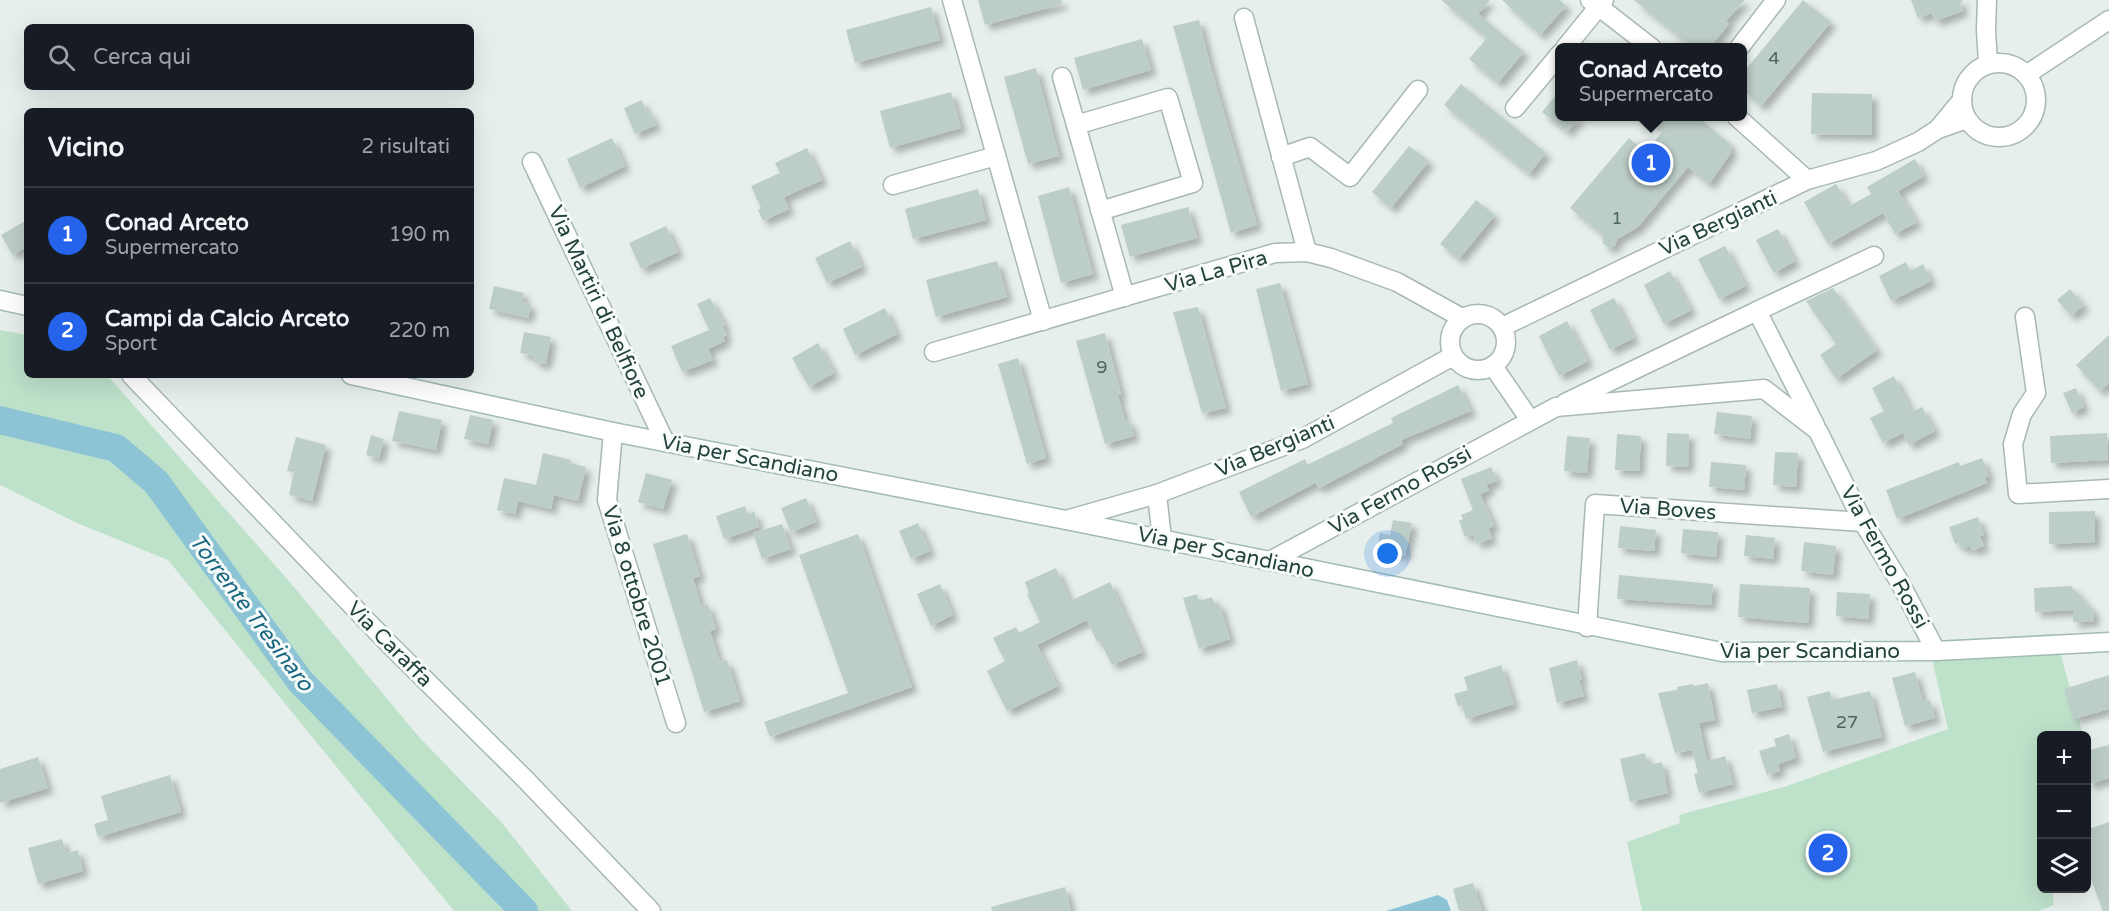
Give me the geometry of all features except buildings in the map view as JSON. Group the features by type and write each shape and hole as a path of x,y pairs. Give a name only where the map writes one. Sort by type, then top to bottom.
{"street":[{"path":"952,0 1043,321"},
{"path":"1743,43 1776,0"},
{"path":"1962,100 1967,119 1974,128 1984,134 1995,136 2006,136 2017,132 2032,116 2035,105 2032,84 2026,75 2008,64 1988,64 1987,0"},
{"path":"1569,43 1598,2 1646,43"},
{"path":"1244,18 1307,252"},
{"path":"2026,75 2109,20"},
{"path":"1515,108 1555,60"},
{"name":"Via Bergianti","path":"1938,129 1962,100 1966,82 1972,74 1988,64"},
{"path":"1062,77 1125,297"},
{"path":"1281,157 1310,147 1350,177 1418,90"},
{"path":"1076,125 1168,98 1193,183 1100,211"},
{"name":"Via Bergianti","path":"1502,327 1807,180 1876,160 1918,142 1938,129 1967,119"},
{"path":"1741,121 1807,180"},
{"path":"893,185 996,156"},
{"name":"Via Martiri di Belfiore","path":"532,162 665,442"},
{"name":"Via La Pira","path":"934,352 1275,253 1307,252 1331,258 1397,282 1462,318"},
{"name":"Via Fermo Rossi","path":"1270,561 1530,420 1874,256"},
{"path":"0,300 24,305"},
{"name":"Via Fermo Rossi","path":"1757,310 1863,522 1899,581 1936,651"},
{"path":"1471,314 1489,316 1502,327 1505,336 1504,353 1492,366 1484,369 1466,368 1453,356 1449,339 1462,318 1471,314"},
{"path":"2025,317 2036,393 2022,414 2013,444 2018,494 2109,489"},
{"name":"Via Bergianti","path":"1066,520 1157,494 1302,439 1453,356"},
{"path":"1492,366 1530,420"},
{"name":"Via Caraffa","path":"134,378 389,644 525,779 651,911"},
{"name":"Via per Scandiano","path":"365,378 614,432 1722,652 1936,651 2109,642"},
{"name":"Via Fermo Rossi","path":"1556,407 1764,389 1818,431"},
{"name":"Via 8 ottobre 2001","path":"614,432 607,500 676,723"},
{"path":"1157,494 1162,539"},
{"name":"Via Boves","path":"1587,627 1595,504 1863,522"}],"green space":[{"path":"0,330 24,334 24,378 110,378 288,580 420,738 502,823 572,911 454,911 168,560 77,523 0,485"},
{"path":"2055,634 2082,731 2037,731 2037,893 2052,893 2054,905 2038,911 1642,911 1627,842 1680,823 1679,815 1784,787 1948,729 1928,641"}],"water":[{"path":"1438,895 1447,900 1451,911 1386,911"}],"waterway":[{"name":"Torrente Tresinaro","path":"0,420 116,448 156,482 300,681 524,911"}],"place":[{"name":"Conad Arceto","path":"1651,163"},
{"name":"Campi da Calcio Arceto","path":"1828,853"}]}
